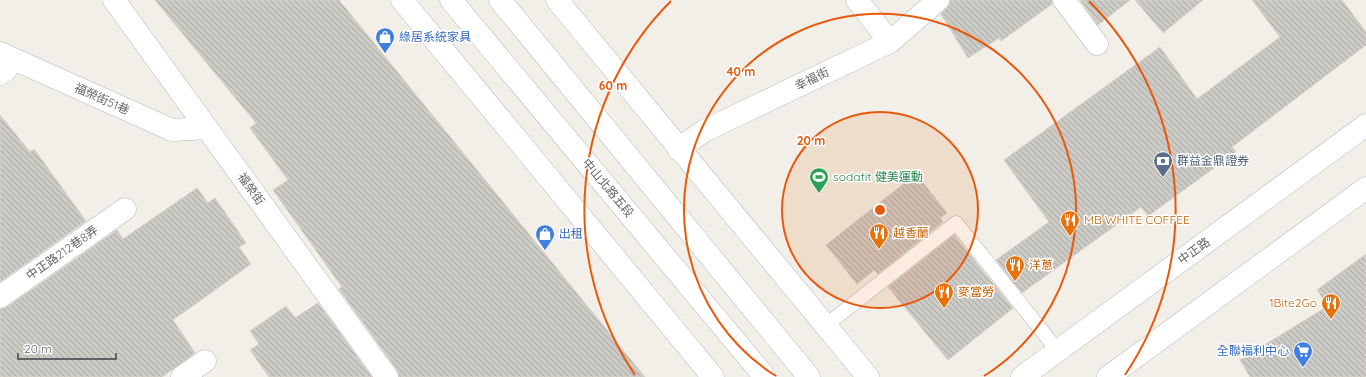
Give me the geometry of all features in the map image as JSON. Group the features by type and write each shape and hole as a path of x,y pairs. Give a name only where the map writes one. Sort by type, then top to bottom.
{"main road":[{"name":"福榮街","path":"114,0 388,377"},
{"path":"402,0 713,377"},
{"name":"中山北路五段","path":"451,0 765,377"},
{"path":"500,0 809,377"},
{"path":"556,0 868,377"},
{"path":"857,0 890,42"},
{"name":"幸福街","path":"678,149 704,131 890,42 938,0"},
{"path":"1064,0 1097,44"},
{"name":"福榮街51巷","path":"2,65 172,130 207,128"},
{"name":"中正路","path":"1022,377 1366,125"},
{"path":"1108,377 1366,188"},
{"name":"中正路212巷8弄","path":"0,297 125,209"},
{"path":"182,377 205,361"}],"lane":[{"path":"825,326 956,223 1058,351"}],"building":[{"path":"155,0 339,0 645,377 399,377 397,370 339,289 342,287 273,190 288,180 250,128 256,123"},
{"path":"950,0 1052,0 1052,4 1001,41 999,38 968,58 941,14 950,4"},
{"path":"1080,0 1130,0 1098,25"},
{"path":"1135,0 1203,0 1163,33"},
{"path":"1252,0 1342,0 1366,32 1366,45 1232,147 1236,152 1148,216 1141,207 1022,293 996,260 1049,222 1004,160 1160,47 1197,99 1280,37"},
{"path":"0,115 30,152 34,149 86,221 0,282"},
{"path":"916,174 947,213 940,218 943,222 878,274 874,270 857,284 826,245"},
{"path":"197,188 208,203 215,198 246,243 239,247 251,264 173,320 195,353 162,377 0,377 0,309 7,307 117,230 123,239"},
{"path":"954,235 1013,308 948,360 888,287"},
{"path":"1366,254 1366,377 1250,377 1240,360 1328,306 1317,290"},
{"path":"318,303 372,377 269,377 250,350 259,344 250,331 286,306 295,318"}],"place":[{"name":"綠居系統家具","path":"385,54"},
{"name":"群益金鼎證券","path":"1163,178"},
{"name":"sodafit 健美運動","path":"819,194"},
{"name":"MB WHITE COFFEE","path":"1070,237"},
{"name":"越香蘭","path":"879,250"},
{"name":"出租","path":"545,251"},
{"name":"洋蔥","path":"1015,282"},
{"name":"麥當勞","path":"944,309"},
{"name":"1Bite2Go","path":"1331,320"},
{"name":"全聯福利中心","path":"1303,368"}]}
